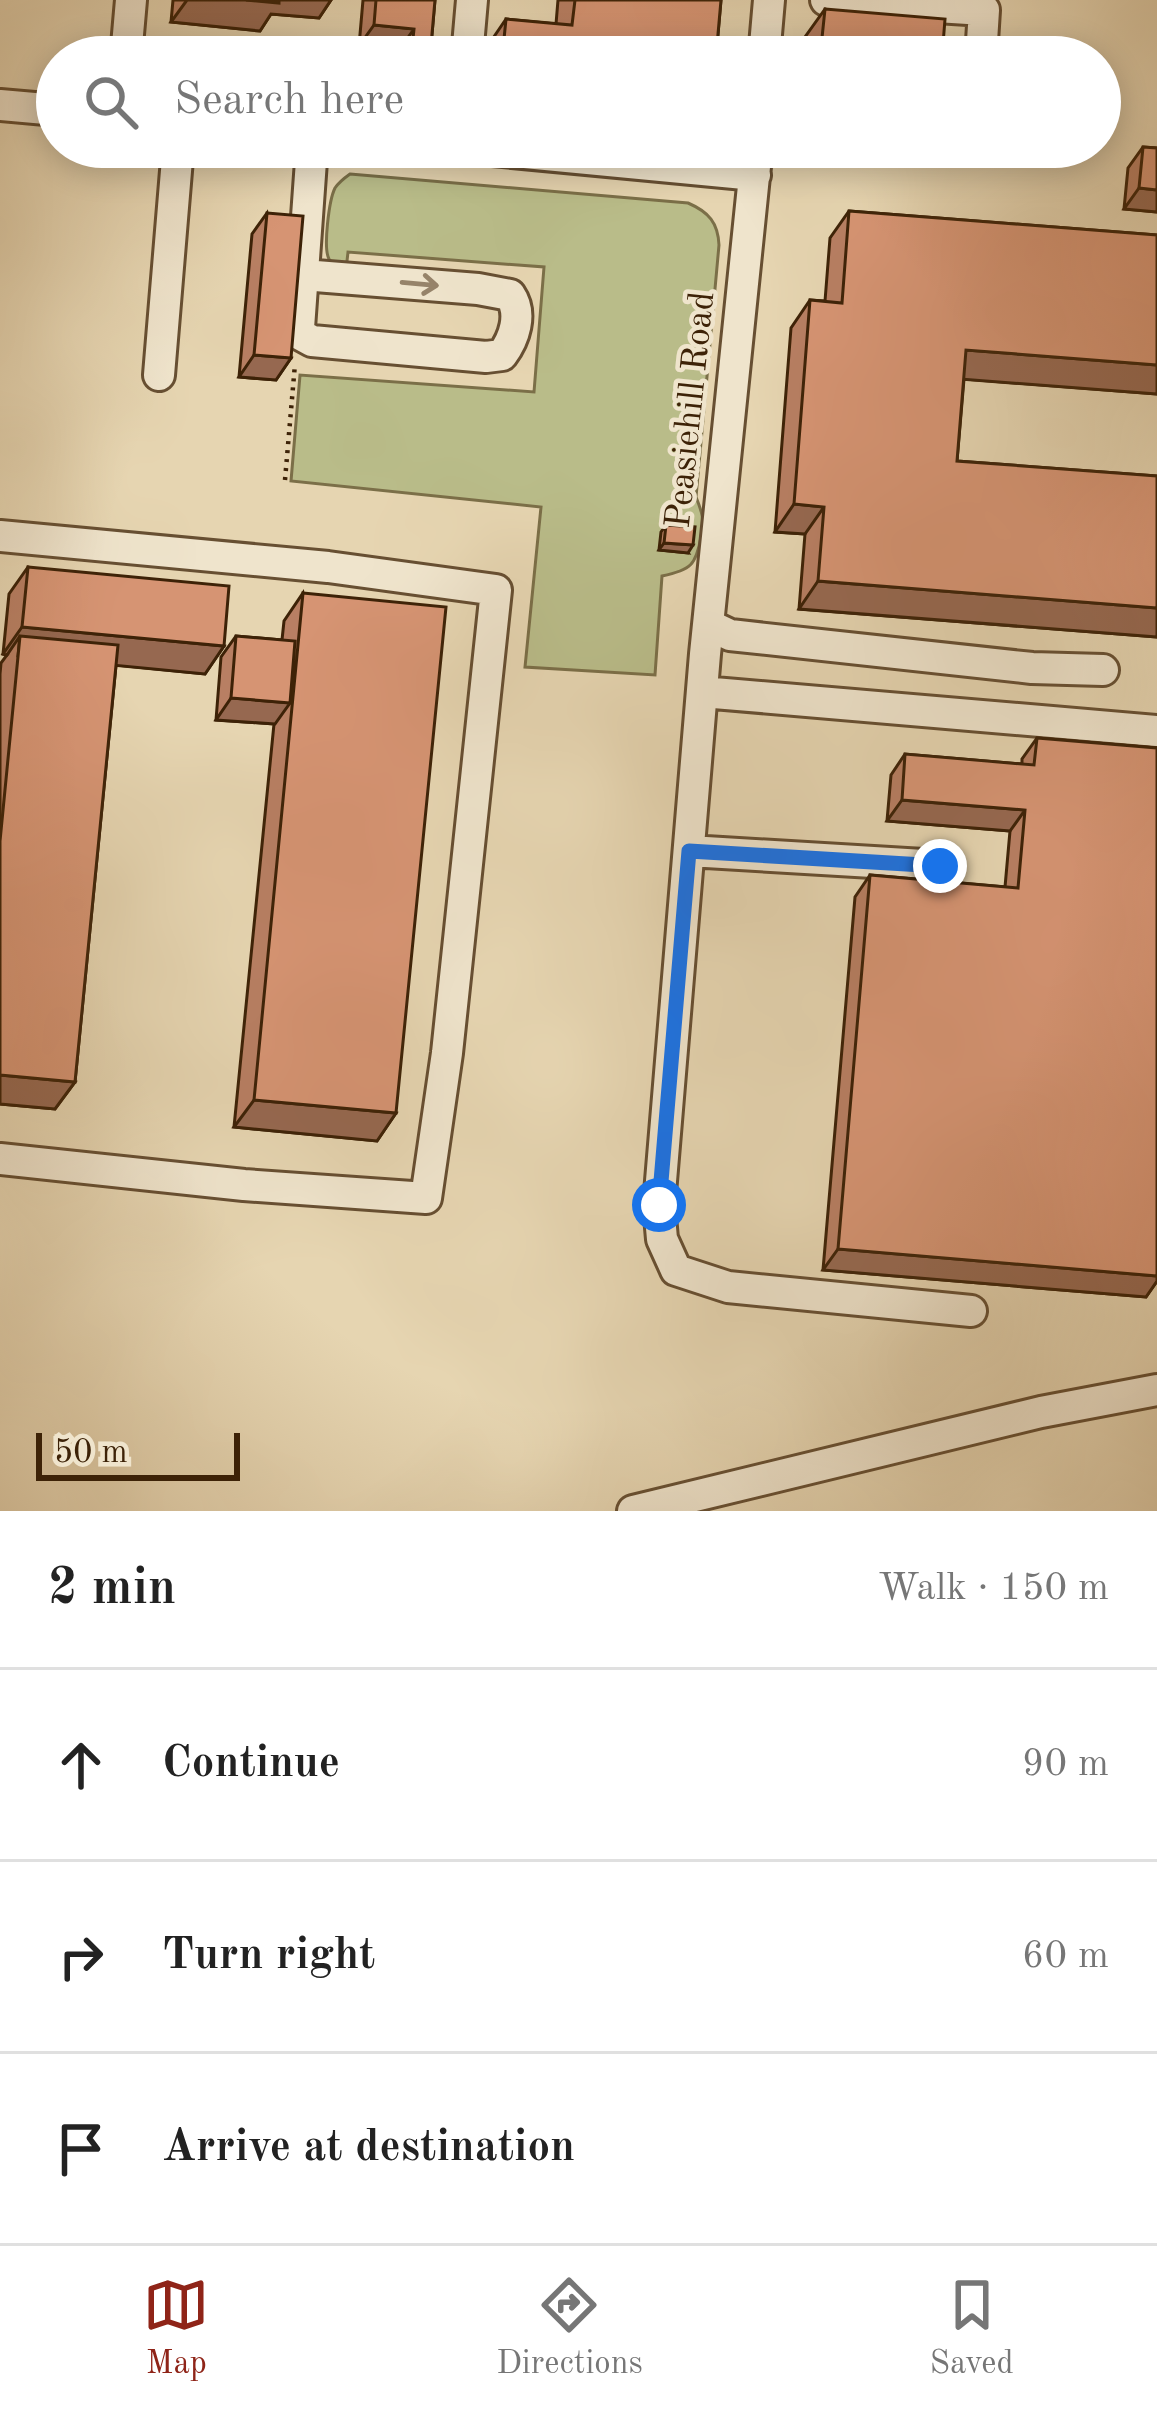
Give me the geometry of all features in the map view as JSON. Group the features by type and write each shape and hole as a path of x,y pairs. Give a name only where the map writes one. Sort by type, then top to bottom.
{"lane":[{"path":"128,36 131,0"},
{"path":"469,36 472,0"},
{"path":"766,36 769,0"},
{"path":"826,0 984,10 982,36"},
{"path":"0,105 36,108"},
{"path":"159,375 176,168"},
{"path":"303,274 510,295 516,303 514,338 502,355 486,357 312,341 301,335 298,328 311,168"},
{"name":"Peasiehill Road","path":"755,168 702,692 659,1205 662,1239 676,1270 728,1287 971,1311"},
{"path":"0,536 328,567 496,590 449,1030 426,1198 244,1185 0,1159"},
{"path":"707,639 730,635 1032,668 1102,670"},
{"path":"702,692 1157,731"},
{"path":"689,851 940,866"},
{"path":"633,1511 1041,1412 1157,1390"}],"path":[{"path":"285,480 301,335"}],"green space":[{"path":"350,174 688,203 714,224 719,245 696,497 702,530 690,565 662,576 655,675 525,667 541,507 291,481 300,375 534,392 544,267 348,252 346,270 337,266 327,253 329,213 335,188"}],"building":[{"path":"376,0 435,0 432,36 374,25"},
{"path":"575,0 721,0 718,36 504,36 506,19 572,25"},
{"path":"825,9 945,19 944,36 822,36"},
{"path":"1143,147 1157,148 1157,190 1139,188"},
{"path":"849,211 1157,235 1157,365 966,350 957,461 1157,476 1157,608 818,581 824,507 794,504 810,300 842,303"},
{"path":"267,213 303,216 291,358 254,355"},
{"path":"666,525 695,527 693,545 664,543"},
{"path":"28,567 229,586 224,646 22,627"},
{"path":"303,593 446,607 396,1113 254,1100"},
{"path":"20,636 118,645 75,1082 0,1075 0,841"},
{"path":"236,636 295,641 290,703 231,698"},
{"path":"1037,738 1157,748 1157,1276 838,1249 870,875 1018,888 1025,810 902,800 905,754 1034,765"}],"route":[{"path":"659,1205 689,851 940,866"}]}
